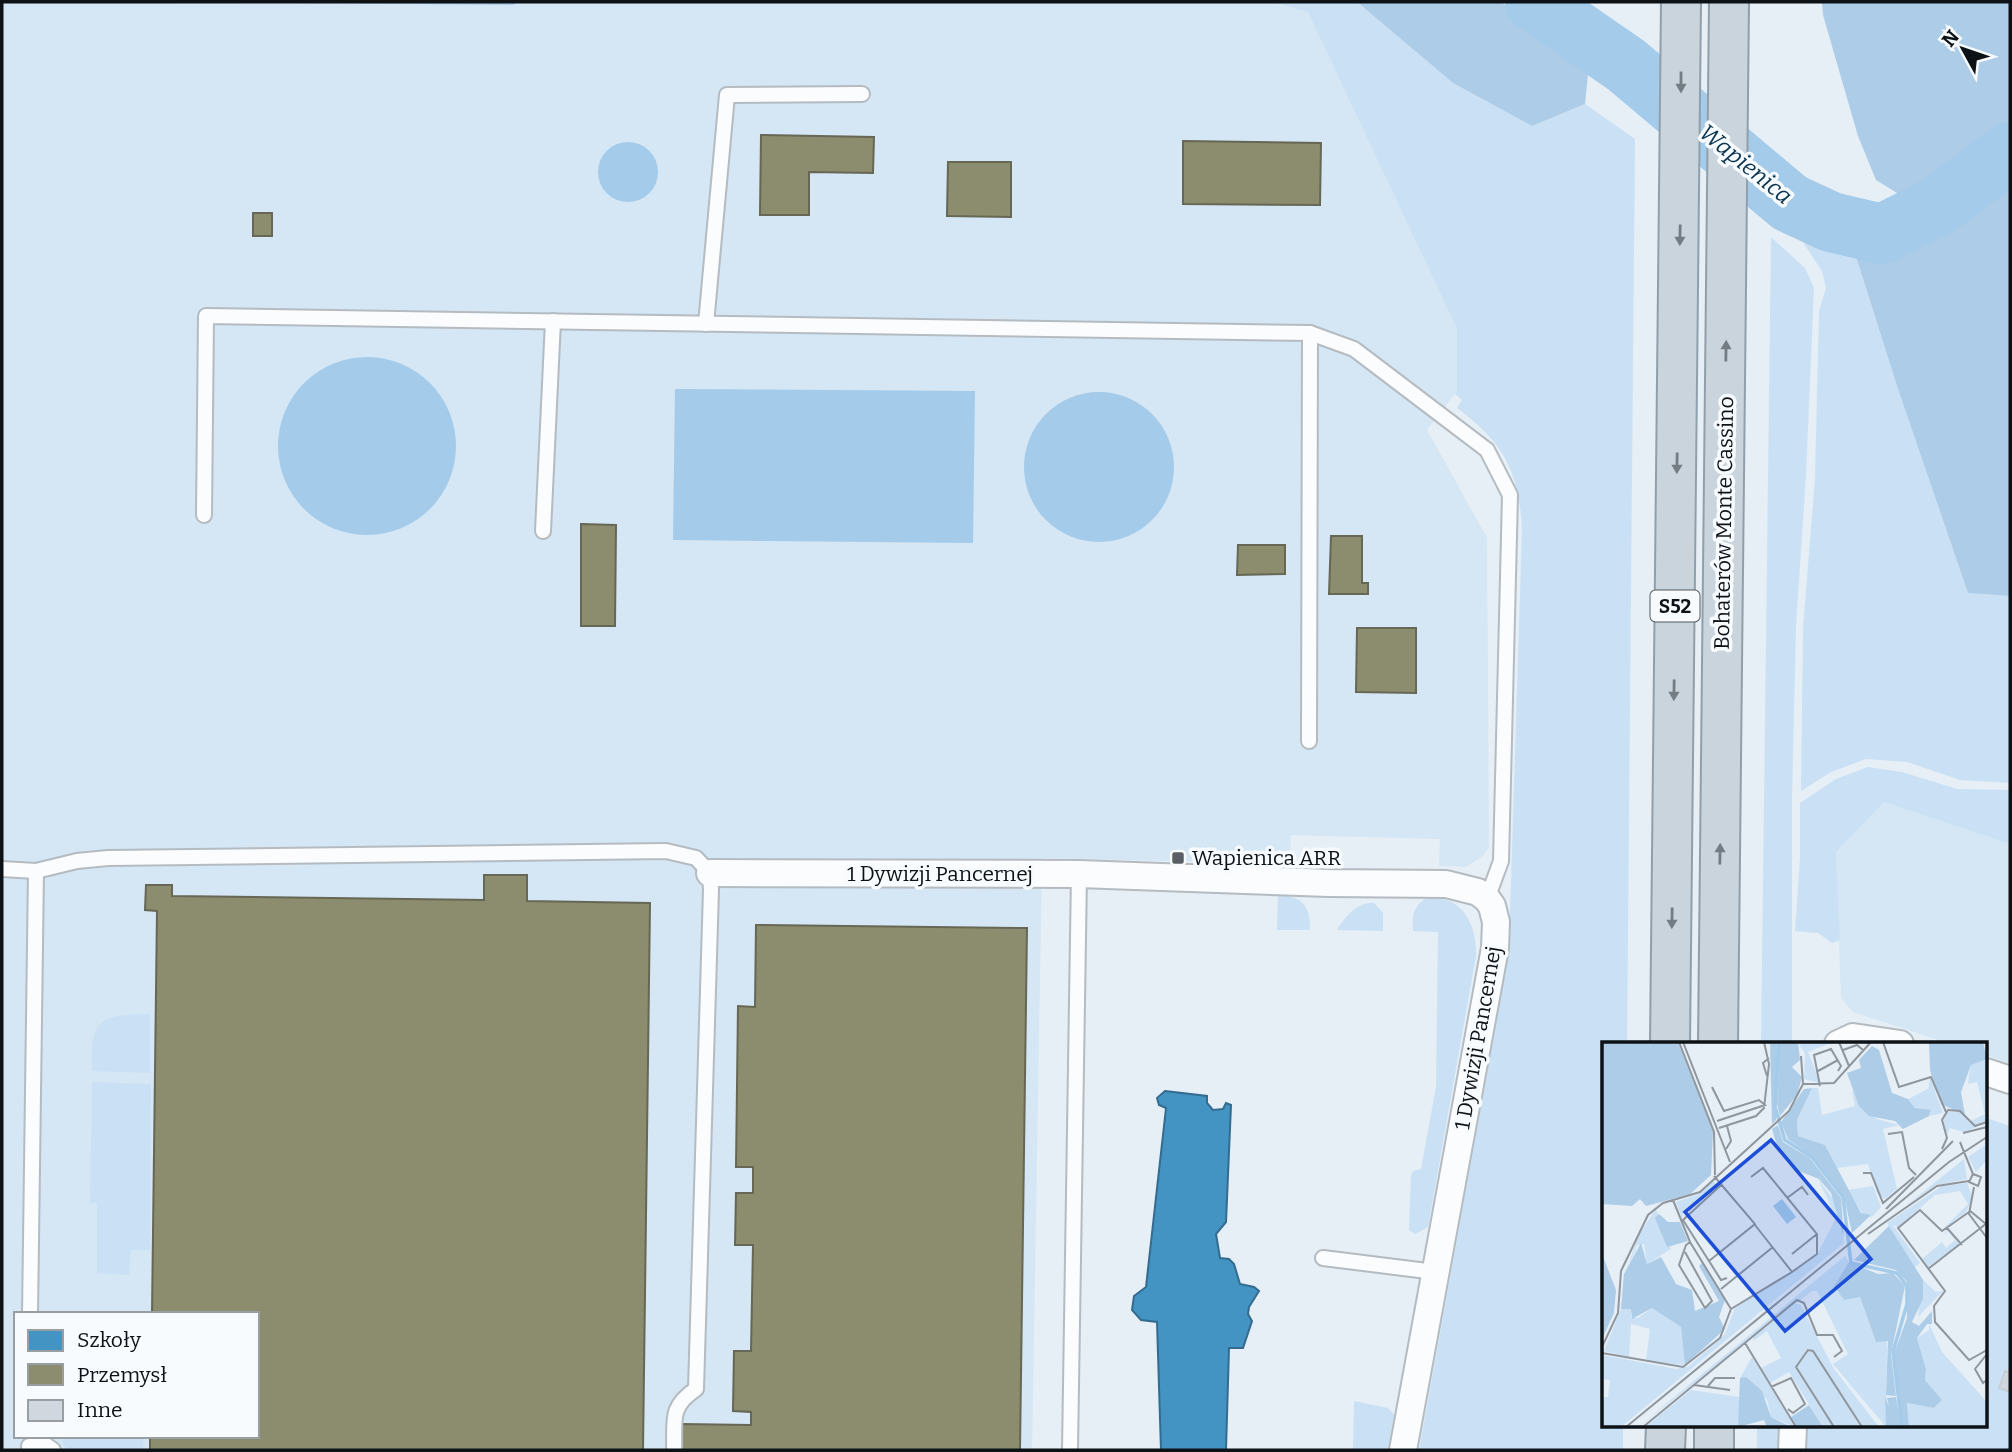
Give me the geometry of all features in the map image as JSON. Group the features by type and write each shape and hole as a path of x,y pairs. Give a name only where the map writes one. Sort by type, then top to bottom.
{"highway":[{"name":"Bohaterów Monte Cassino","path":"1718,1042 1729,2"},
{"name":"S52","path":"1670,1042 1681,8"},
{"path":"1665,1428 1665,1450"},
{"path":"1714,1428 1714,1450"}],"street":[{"name":"1 Dywizji Pancernej","path":"710,873 1079,874 1329,883 1446,884 1478,892 1487,898 1496,922 1496,948 1404,1450"},
{"path":"1843,1042 1853,1038 1884,1042"},
{"path":"1988,1073 2010,1080"},
{"path":"1792,1450 1793,1428"}],"lane":[{"path":"706,324 727,95 862,94"},
{"path":"204,515 206,316 1310,333 1354,349 1487,450 1510,495 1501,862 1487,898"},
{"path":"543,531 553,321"},
{"path":"1309,741 1310,333"},
{"path":"2,869 36,871 76,861 108,858 667,851 696,858 710,873 711,915 696,1389 685,1397 675,1410 674,1450"},
{"path":"30,1312 36,871"},
{"path":"1070,1450 1079,874"},
{"path":"1324,1258 1435,1272"},
{"path":"29,1444 46,1445 53,1450"}],"shaded area":[{"path":"2,2 513,5 520,2 1272,2 1308,11 1457,329 1457,391 1427,430 1487,538 1489,847 1483,856 1466,867 1439,866 1440,839 1291,835 1290,864 1042,858 1032,1450 2,1450"},
{"path":"160,2 520,2 513,5"},
{"path":"1272,2 1357,2 1453,83 1532,126 1585,104 1635,139 1627,1042 1602,1042 1602,1428 1623,1428 1623,1450 1419,1450 1493,1040 1510,913 1522,529 1517,490 1506,460 1486,433 1457,408 1462,400 1455,394 1457,329 1308,12"},
{"path":"1357,2 1501,2 1589,64 1585,104 1532,126 1453,83"},
{"path":"1822,2 2010,2 2010,123 1996,136 1902,196 1876,180 1858,136 1823,15"},
{"path":"628,142 649,151 658,172 649,193 628,202 607,193 598,172 607,151"},
{"path":"2010,170 2010,596 1968,593 1853,247 1898,243 1958,208"},
{"path":"1786,217 1853,247 1968,593 2010,596 2010,783 1960,780 1907,762 1866,759 1831,772 1801,791 1803,628 1815,478 1819,311 1826,288 1822,271"},
{"path":"1771,237 1805,268 1814,288 1796,626 1792,798 1792,1042 1761,1042"},
{"path":"367,357 401,364 430,383 449,412 456,446 449,480 430,509 401,528 367,535 333,528 304,509 285,480 278,446 285,412 304,383 333,364"},
{"path":"675,389 975,391 973,543 673,540"},
{"path":"1099,392 1128,398 1152,414 1168,438 1174,467 1168,496 1152,520 1128,536 1099,542 1070,536 1046,520 1030,496 1024,467 1030,438 1046,414 1070,398"},
{"path":"1868,767 1902,772 1957,789 2010,790 2010,844 1884,802 1836,852 1840,940 1832,943 1818,933 1795,931 1800,858 1800,803 1836,779"},
{"path":"1884,802 2010,844 2010,1063 1988,1056 1988,1042 1945,1042 1853,1012 1841,998 1836,852"},
{"path":"1278,895 1293,897 1303,904 1308,914 1310,930 1277,930"},
{"path":"1428,897 1450,901 1466,914 1474,934 1476,956 1428,1227 1415,1234 1409,1230 1411,1175 1413,1171 1421,1169 1436,1087 1438,932 1413,931 1416,907"},
{"path":"1368,903 1374,903 1383,913 1383,931 1337,930 1350,913"},
{"path":"150,1014 150,1073 92,1071 93,1040 101,1023 119,1016"},
{"path":"92,1082 151,1084 150,1250 131,1250 129,1275 97,1273 97,1203 90,1202"},
{"path":"1988,1119 2010,1126 2010,1450 1800,1450 1801,1428 1988,1428"},
{"path":"1354,1401 1388,1408 1394,1415 1388,1450 1353,1450"},
{"path":"1757,1428 1783,1428 1782,1450 1757,1450"},
{"path":"64,1438 144,1438 143,1449 68,1449 62,1441"}],"building: Szkoły":[{"path":"1165,1091 1207,1096 1207,1103 1213,1110 1223,1109 1226,1103 1231,1105 1226,1222 1216,1234 1220,1258 1229,1259 1234,1264 1240,1284 1259,1291 1249,1307 1248,1314 1252,1321 1243,1348 1229,1348 1226,1450 1161,1450 1157,1322 1141,1320 1132,1310 1134,1296 1146,1287 1166,1108 1159,1105 1157,1098"}],"building: Przemysł":[{"path":"761,135 874,137 873,173 809,172 809,215 760,215"},
{"path":"1183,141 1321,143 1320,205 1183,204"},
{"path":"948,162 1011,162 1011,217 947,216"},
{"path":"253,213 272,213 272,236 253,236"},
{"path":"581,524 616,525 615,626 581,626"},
{"path":"1331,536 1362,536 1362,583 1368,583 1368,594 1329,594"},
{"path":"1238,545 1285,545 1285,574 1237,575"},
{"path":"1357,628 1416,628 1416,693 1356,692"},
{"path":"484,875 527,875 527,901 650,903 643,1450 150,1450 150,1438 259,1438 259,1312 152,1312 157,911 145,910 146,885 172,885 172,896 484,900"},
{"path":"756,925 1027,928 1020,1450 682,1450 682,1424 751,1425 751,1412 733,1411 734,1351 751,1351 753,1245 735,1245 736,1193 753,1193 753,1167 736,1167 738,1006 755,1007"}],"building: Inne":[{"path":"2005,1371 2010,1373 2010,1392 1999,1388"}],"waterway":[{"name":"Wapienica","path":"1535,2 1626,65 1790,203 1831,222 1882,234 1938,206 2010,152"}],"place":[{"name":"Wapienica ARR","path":"1178,858"}]}
